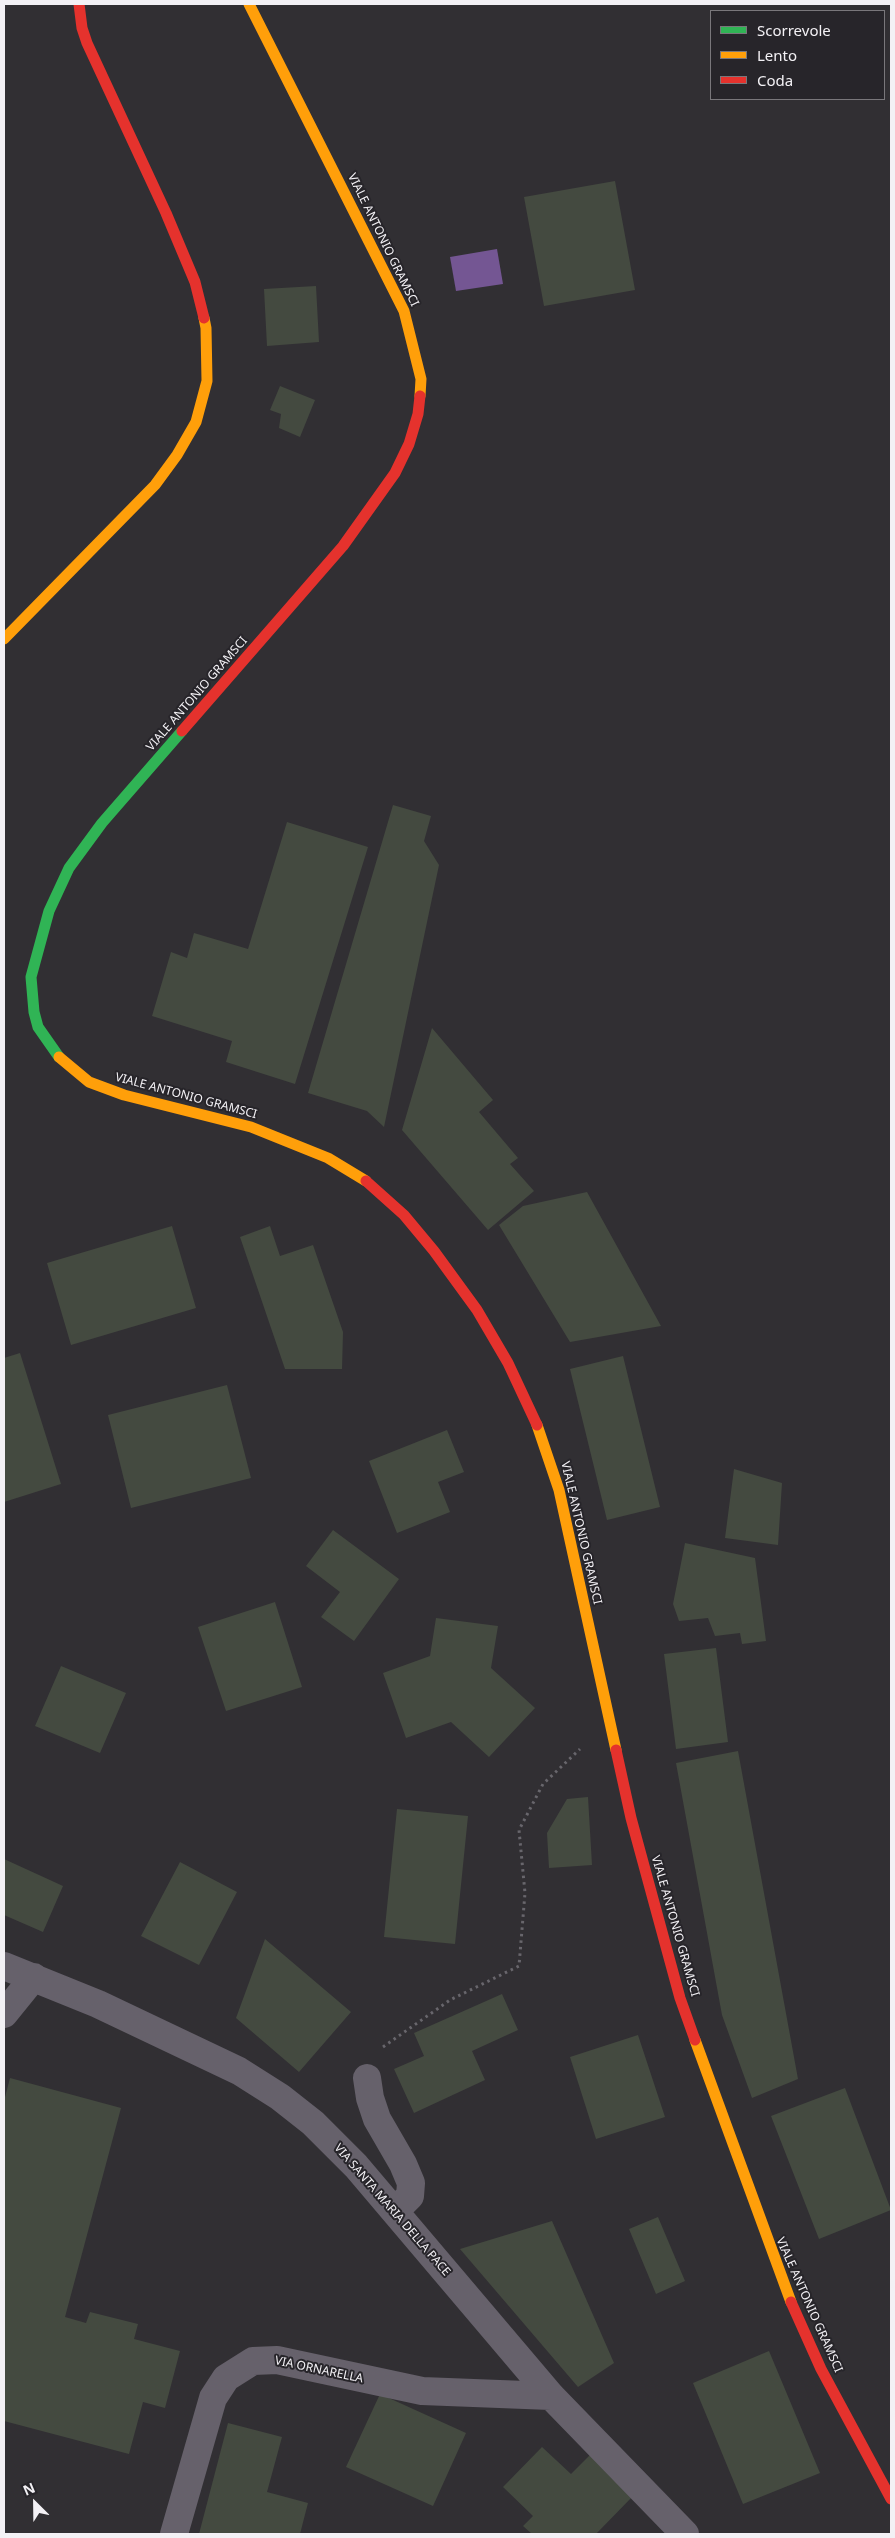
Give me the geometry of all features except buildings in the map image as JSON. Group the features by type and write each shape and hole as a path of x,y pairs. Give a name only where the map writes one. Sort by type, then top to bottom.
{"street":[{"path":"4,639 155,485 177,454 196,422 207,381 206,328 195,282 166,213 88,43 82,28 79,4"},
{"name":"VIALE ANTONIO GRAMSCI","path":"249,4 404,311 415,348 421,379 418,414 409,444 396,473 343,546 102,823 70,868 49,911 36,956 31,977 34,1012 38,1027 60,1059 89,1082 124,1094 234,1121 285,1139 354,1172 381,1193 404,1215 434,1251 476,1310 508,1363 541,1436 563,1504 644,1871 676,1982 767,2245 792,2306 821,2368 891,2500"},
{"name":"VIA SANTA MARIA DELLA PACE","path":"4,1966 98,2004 254,2080 280,2097 341,2150 551,2396 685,2534"},
{"path":"4,2014 34,1977"},
{"path":"367,2078 370,2098 378,2120 403,2164 411,2184 410,2196 395,2211"},
{"name":"VIA ORNARELLA","path":"174,2534 213,2398 226,2378 253,2361 277,2360 402,2388 431,2392 551,2396"}],"path":[{"path":"367,2078 377,2051 450,2000 519,1966 525,1893 519,1830 543,1784 578,1750 615,1744"}],"shaded area":[{"path":"497,249 503,284 456,291 450,257"}],"traffic: fast":[{"path":"59,1057 38,1027 34,1012 31,977 49,911 69,868 102,823 182,731"}],"traffic: slow":[{"path":"249,4 404,311 421,379 420,396"},
{"path":"4,639 155,485 177,455 196,422 207,381 206,328 204,318"},
{"path":"59,1057 89,1082 124,1095 251,1127 328,1158 366,1181"},
{"path":"537,1425 559,1490 616,1750"},
{"path":"695,2040 791,2302"}],"traffic: jam":[{"path":"79,4 82,28 87,43 166,213 195,282 204,318"},
{"path":"182,731 343,546 395,473 409,444 418,414 420,396"},
{"path":"366,1181 404,1215 434,1251 477,1310 508,1363 537,1425"},
{"path":"616,1750 631,1818 680,1998 695,2040"},
{"path":"791,2302 821,2369 891,2499"}]}
